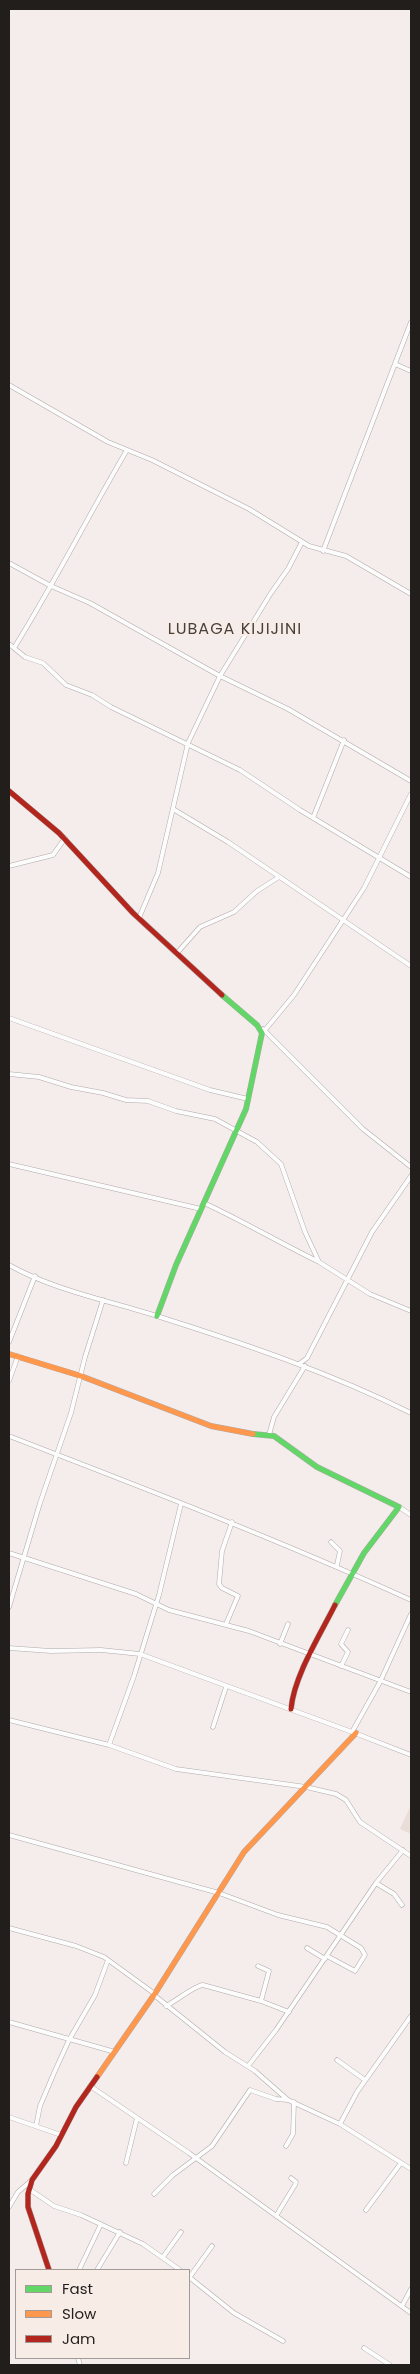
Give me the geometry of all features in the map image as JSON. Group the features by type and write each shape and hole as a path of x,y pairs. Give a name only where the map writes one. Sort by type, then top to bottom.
{"street":[{"path":"323,551 411,322"},
{"path":"395,364 411,371"},
{"path":"9,385 102,438 152,460 250,509 302,542 323,551 346,556 411,594"},
{"path":"14,648 52,586 91,511 127,450"},
{"path":"139,918 158,873 188,744 220,676 288,569 302,542"},
{"path":"9,563 52,586 90,603 220,676 288,709 344,740 411,781"},
{"path":"9,644 25,657 43,663 66,685 92,695 110,707 240,770 313,818 411,877"},
{"path":"313,818 344,740"},
{"path":"9,791 38,813 65,838 139,918 177,954 265,1030 363,1129 411,1167"},
{"path":"265,1030 294,995 364,888 411,794"},
{"path":"173,809 228,842 411,966"},
{"path":"9,866 53,855 65,838"},
{"path":"177,954 200,928 234,912 257,891 279,878"},
{"path":"9,1018 210,1090 248,1099"},
{"path":"157,1316 201,1209 237,1131 248,1099 262,1037 257,1025"},
{"path":"9,1074 39,1078 71,1088 103,1093 126,1100 148,1101 176,1111 215,1119 257,1142 281,1164 305,1232 319,1262"},
{"path":"9,1164 201,1209"},
{"path":"299,1364 307,1358 349,1280 372,1232 411,1176"},
{"path":"204,1203 241,1220 251,1228 319,1262 370,1294 411,1311"},
{"path":"9,1265 103,1300 157,1316 305,1366 411,1413"},
{"path":"9,1342 35,1276"},
{"path":"9,1607 40,1503 58,1455 103,1300"},
{"path":"9,1354 81,1376 211,1426 240,1433 269,1435 277,1438 317,1467 399,1507 411,1515"},
{"path":"9,1380 18,1356"},
{"path":"307,1358 310,1369"},
{"path":"269,1435 274,1417 305,1366"},
{"path":"9,1436 181,1504 232,1522 276,1543 336,1565 411,1600"},
{"path":"109,1745 156,1604 177,1528 181,1504"},
{"path":"291,1709 292,1698 328,1616 371,1542 399,1507"},
{"path":"226,1624 238,1596 219,1585 222,1551 232,1522"},
{"path":"331,1542 340,1552 336,1565"},
{"path":"9,1553 136,1594 188,1616 226,1624 411,1692"},
{"path":"49,2269 28,2208 29,2188 32,2180 61,2136 90,2086 154,1994 244,1852 306,1787 354,1732 380,1682 411,1614"},
{"path":"280,1644 288,1624"},
{"path":"341,1666 349,1651 341,1644 348,1630"},
{"path":"9,1648 51,1651 101,1650 140,1654 226,1687 354,1732 411,1756"},
{"path":"213,1727 226,1687"},
{"path":"9,1720 109,1745 176,1769 306,1787 341,1796 360,1822 411,1856"},
{"path":"9,1835 219,1893 268,1912 310,1922 341,1934 364,1952 365,1958 360,1966 353,1971 307,1948"},
{"path":"248,2066 289,2012 376,1883 403,1850"},
{"path":"376,1883 394,1894 402,1905"},
{"path":"9,1928 76,1946 108,1960 154,1994 166,2006 248,2066 288,2100"},
{"path":"36,2126 40,2106 69,2040 95,1995 108,1960"},
{"path":"258,1966 269,1971 261,2001"},
{"path":"166,2006 186,1995 195,1986 203,1984 261,2001 289,2012"},
{"path":"340,2124 365,2080 411,2016"},
{"path":"9,2022 115,2052"},
{"path":"337,2060 365,2080"},
{"path":"90,2086 196,2158 411,2313"},
{"path":"154,2194 212,2146 250,2090 276,2099 294,2102 340,2124 411,2169"},
{"path":"286,2146 293,2131 294,2102"},
{"path":"9,2117 61,2136"},
{"path":"126,2163 137,2118"},
{"path":"366,2210 401,2163"},
{"path":"276,2216 296,2184 291,2178"},
{"path":"9,2207 18,2192 32,2180"},
{"path":"29,2188 54,2206 120,2232 163,2257 179,2269"},
{"path":"80,2268 101,2224"},
{"path":"98,2269 120,2232"},
{"path":"163,2257 181,2232"},
{"path":"190,2276 212,2246"},
{"path":"190,2278 234,2313 283,2341"},
{"path":"402,2306 411,2289"},
{"path":"364,2348 390,2365"}],"shaded area":[{"path":"411,1805 411,1834 400,1829"}],"traffic: fast":[{"path":"157,1316 176,1265 246,1109 262,1033 257,1025 222,995"},
{"path":"253,1434 274,1436 317,1467 399,1507 364,1553 335,1605"}],"traffic: slow":[{"path":"9,1354 81,1376 211,1426 253,1434"},
{"path":"97,2077 154,1995 244,1852 356,1733"}],"traffic: jam":[{"path":"9,791 59,833 133,913 222,995"},
{"path":"291,1709 293,1696 302,1670 335,1605"},
{"path":"49,2269 28,2207 28,2194 32,2180 56,2146 76,2107 97,2077"}],"district":[{"name":"LUBAGA KIJIJINI","path":"235,630"}]}
